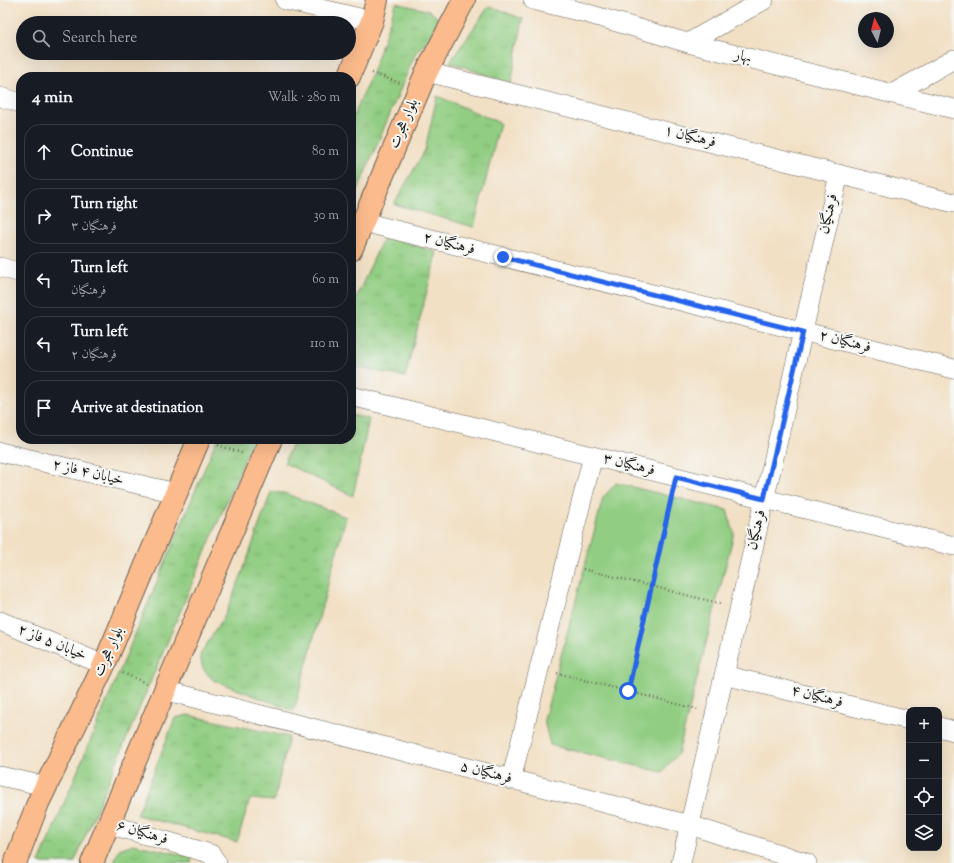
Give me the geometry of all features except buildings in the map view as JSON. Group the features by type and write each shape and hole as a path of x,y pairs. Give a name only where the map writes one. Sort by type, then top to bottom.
{"main road":[{"path":"356,60 372,21 377,0"},
{"name":"بلوار هجرت","path":"356,238 423,81 464,0"},
{"path":"351,72 356,60"},
{"name":"بلوار هجرت","path":"15,863 45,786 104,664 176,493 207,444"},
{"path":"92,863 269,444"}],"street":[{"path":"285,0 351,16"},
{"name":"بهار","path":"533,0 584,6 688,43 954,109"},
{"path":"688,43 764,0"},
{"path":"356,17 372,21"},
{"path":"892,94 954,59"},
{"name":"فرهنگیان ۱","path":"423,81 839,174 954,203"},
{"path":"0,97 16,102"},
{"name":"فرهنگیان","path":"681,863 839,174"},
{"name":"فرهنگیان ۲","path":"363,222 954,369"},
{"path":"0,267 16,272"},
{"name":"فرهنگیان ۳","path":"356,397 954,546"},
{"name":"خیابان ۴ فاز ۲","path":"0,452 176,493"},
{"path":"511,780 593,456"},
{"name":"خیابان ۵ فاز ۲","path":"0,621 104,664"},
{"name":"فرهنگیان ۴","path":"724,675 906,719"},
{"name":"فرهنگیان ۵","path":"164,690 690,825 807,863"},
{"path":"942,728 954,731"},
{"path":"0,776 45,786"},
{"name":"فرهنگیان ۶","path":"108,824 211,854 217,863"}],"path":[{"path":"356,73 423,81"},
{"path":"214,444 262,461"},
{"path":"628,691 676,477"},
{"path":"565,564 740,608"},
{"path":"104,664 164,690"},
{"path":"539,668 715,714"}],"green space":[{"path":"396,3 430,11 438,18 430,39 416,52 356,194 356,110 374,68"},
{"path":"489,6 523,19 511,84 450,62"},
{"path":"437,96 500,123 474,227 394,204 425,150"},
{"path":"384,236 437,252 405,377 356,367 356,298"},
{"path":"356,416 369,419 353,496 284,463 292,444 356,444"},
{"path":"215,444 251,444 74,863 39,863"},
{"path":"616,483 727,510 734,533 678,754 662,772 550,745 544,720 603,498"},
{"path":"271,492 284,493 346,517 294,711 213,680 203,669 200,655 226,613 243,571"},
{"path":"188,715 289,737 274,801 250,799 237,842 137,815 175,718"},
{"path":"133,844 192,857 191,863 114,863 119,849"}],"route":[{"path":"503,257 803,332 764,499 676,477 628,691"}]}
